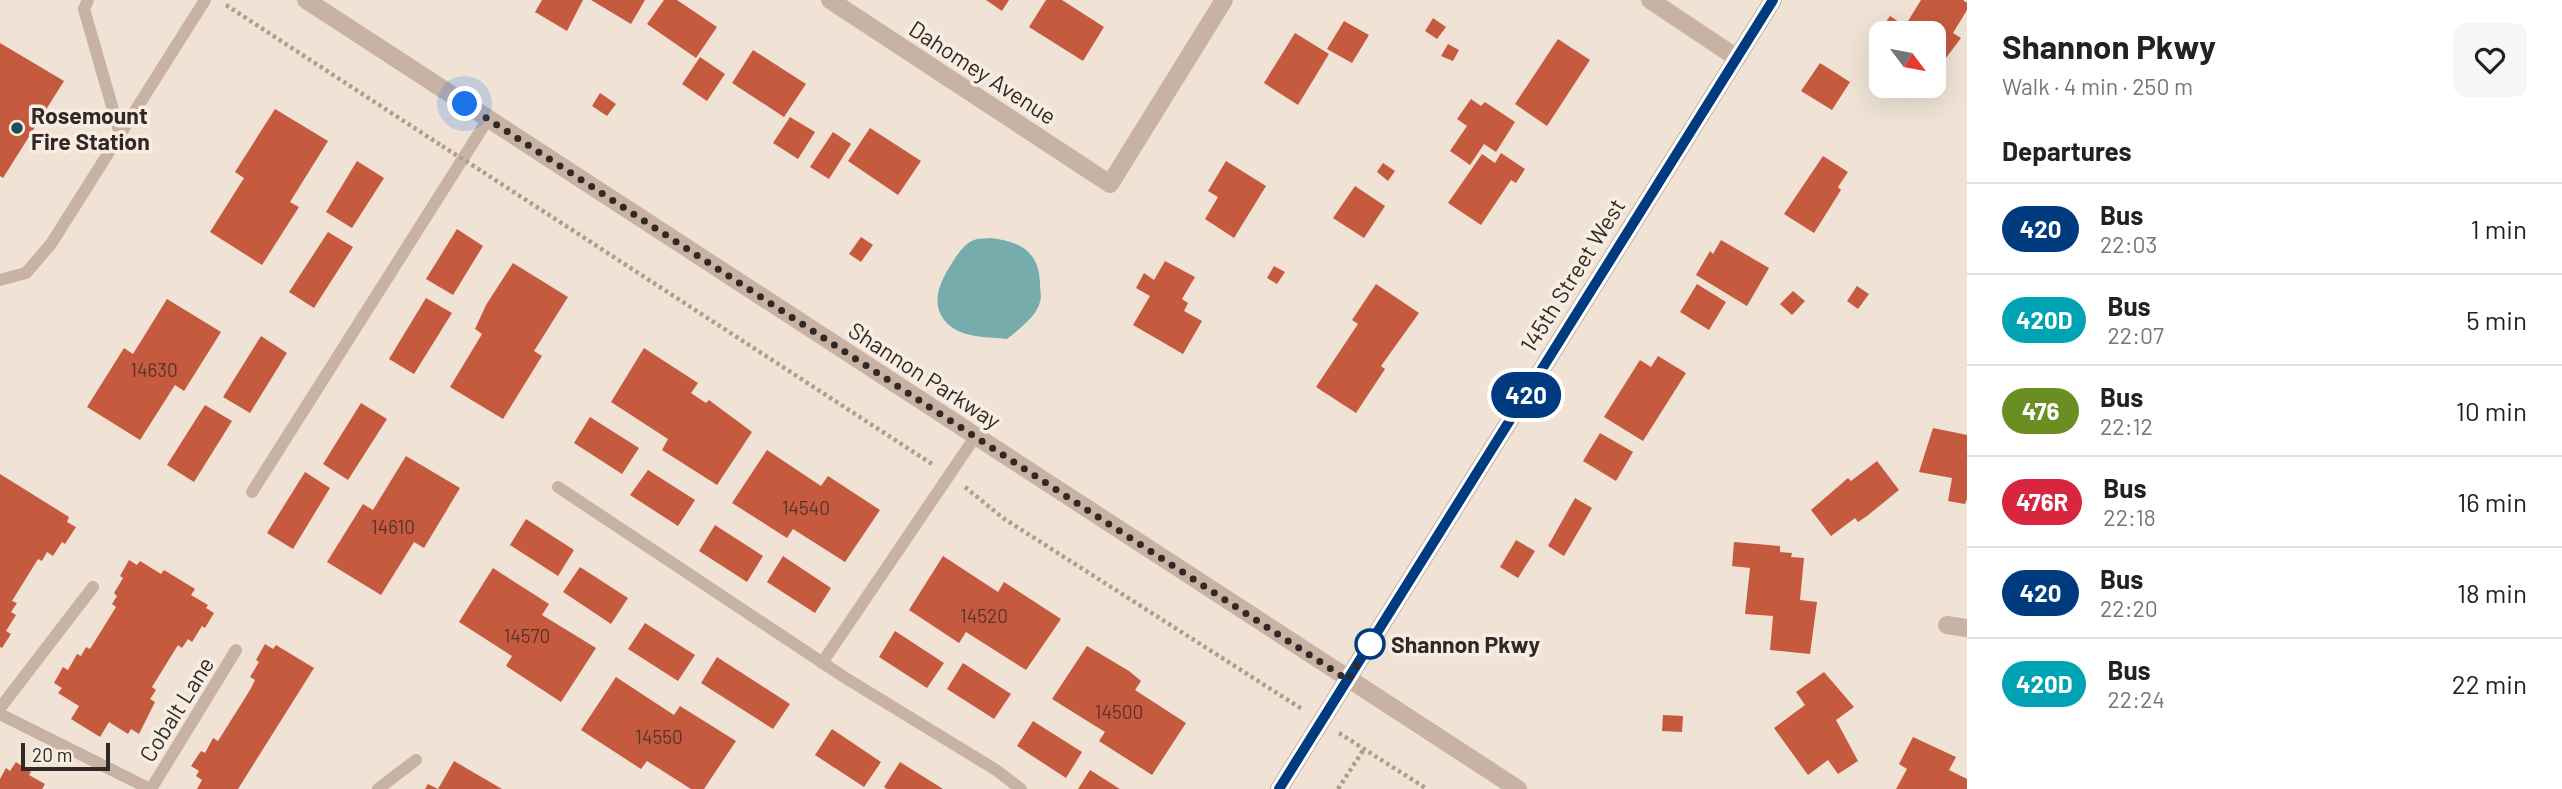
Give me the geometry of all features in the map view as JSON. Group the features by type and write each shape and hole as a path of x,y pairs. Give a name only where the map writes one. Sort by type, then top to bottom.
{"street":[{"name":"Shannon Parkway","path":"306,0 1518,789"},
{"name":"Dahomey Avenue","path":"830,0 1110,184 1224,0"},
{"path":"1650,0 1737,58"},
{"name":"145th Street West","path":"1279,789 1773,0"},
{"path":"1947,625 1967,628"}],"lane":[{"path":"88,0 84,9 120,134"},
{"path":"0,280 26,273 51,244 205,0"},
{"path":"252,492 488,119"},
{"path":"822,663 975,437"},
{"path":"558,487 822,663 996,769 1021,789"},
{"path":"0,708 93,587"},
{"name":"Cobalt Lane","path":"0,714 150,789 236,650"},
{"path":"378,789 416,760"}],"path":[{"path":"219,0 483,172"},
{"path":"1338,789 1364,749"}],"water":[{"path":"990,238 1019,245 1026,250 1032,256 1039,273 1041,298 1038,307 1007,339 963,333 950,326 939,311 940,287 958,253 977,239"}],"building":[{"path":"542,0 583,0 567,31 535,12"},
{"path":"591,0 645,0 631,24"},
{"path":"664,0 677,0 717,27 696,58 647,24"},
{"path":"986,0 1009,0 1002,11"},
{"path":"1046,0 1062,0 1104,27 1083,61 1029,27"},
{"path":"1921,0 1963,0 1967,3 1967,10 1953,33 1961,38 1946,58 1946,21 1908,21"},
{"path":"1433,18 1446,27 1437,39 1425,31"},
{"path":"1344,21 1369,35 1352,63 1327,49"},
{"path":"1295,33 1329,54 1298,105 1264,83"},
{"path":"1558,39 1590,60 1547,126 1515,104"},
{"name":"Rosemount Fire Station","path":"0,43 64,81 3,178 0,176"},
{"path":"1448,44 1459,50 1453,61 1441,56"},
{"path":"753,50 806,84 784,117 732,83"},
{"path":"700,57 725,74 707,101 682,84"},
{"path":"1820,63 1850,82 1832,110 1801,91"},
{"path":"600,93 616,104 607,116 592,106"},
{"path":"1471,99 1481,106 1485,102 1515,122 1496,152 1484,144 1470,165 1450,151 1467,126 1457,119"},
{"path":"275,109 328,141 290,202 299,207 262,265 210,232 244,178 235,172"},
{"path":"790,117 815,132 798,159 773,143"},
{"path":"870,128 921,161 898,195 848,161"},
{"path":"833,132 851,144 829,179 810,167"},
{"path":"1501,153 1525,169 1516,183 1511,180 1481,225 1448,203 1482,154 1495,163"},
{"path":"1823,156 1848,172 1838,187 1841,190 1814,233 1784,214"},
{"path":"357,161 384,178 352,228 326,212"},
{"path":"1226,161 1266,186 1234,238 1205,219 1218,197 1208,191"},
{"path":"1383,163 1395,171 1388,181 1377,172"},
{"path":"1355,186 1385,206 1364,238 1333,218"},
{"path":"457,229 483,246 453,295 426,279"},
{"path":"328,232 353,247 314,308 289,292"},
{"path":"861,237 873,245 861,262 849,254"},
{"path":"1721,240 1769,268 1747,306 1696,275 1710,251 1713,254"},
{"path":"1165,261 1195,277 1182,299 1188,303 1184,311 1202,321 1183,354 1133,325 1150,296 1136,288 1144,273 1154,280"},
{"path":"513,263 568,297 534,351 542,356 503,419 450,387 482,334 475,329 486,305"},
{"path":"1274,266 1285,272 1277,284 1267,278"},
{"path":"1376,284 1419,313 1381,366 1385,369 1356,413 1316,387 1358,324 1352,320"},
{"path":"1697,284 1726,302 1709,330 1680,312"},
{"path":"1857,286 1869,294 1858,309 1847,301"},
{"path":"1793,291 1805,301 1792,315 1780,304"},
{"path":"426,298 452,313 414,374 389,359"},
{"path":"167,299 221,332 184,391 175,385 140,440 87,407 124,348 133,354"},
{"path":"261,336 287,353 250,413 223,397"},
{"path":"644,348 698,383 691,393 706,403 709,400 752,432 717,485 662,450 668,439 611,402"},
{"path":"1658,356 1686,373 1643,441 1604,417 1640,360 1651,367"},
{"path":"361,403 387,419 348,480 323,464"},
{"path":"205,405 232,421 194,482 167,465"},
{"path":"590,417 639,448 622,474 574,443"},
{"path":"1933,428 1967,435 1965,504 1948,501 1952,478 1919,472"},
{"path":"1600,433 1633,452 1616,481 1583,461"},
{"path":"767,450 821,486 828,476 880,510 845,562 793,529 787,538 732,503"},
{"path":"406,456 460,488 424,548 414,542 381,595 327,562 363,504 373,510"},
{"path":"1877,461 1899,490 1867,516 1858,522 1855,518 1831,536 1811,510 1848,478 1851,481"},
{"path":"648,470 695,500 678,526 630,495"},
{"path":"305,472 330,488 293,549 267,533"},
{"path":"0,474 69,517 67,522 76,527 53,556 47,552 42,561 38,559 12,601 17,603 11,612 16,615 6,631 11,634 2,648 0,647"},
{"path":"1575,498 1592,508 1564,556 1548,546"},
{"path":"526,519 574,550 558,576 510,545"},
{"path":"715,525 763,556 747,582 699,551"},
{"path":"1516,540 1535,551 1518,578 1500,567"},
{"path":"1734,542 1780,546 1780,552 1792,553 1791,557 1804,558 1800,600 1817,602 1810,654 1770,650 1773,616 1745,614 1750,568 1732,566"},
{"path":"783,556 831,588 815,613 767,582"},
{"path":"943,556 998,592 1004,582 1061,619 1026,670 966,632 959,643 909,610"},
{"path":"129,560 137,565 140,561 161,574 164,570 195,589 191,595 208,605 206,608 214,613 192,642 188,639 182,648 178,645 152,687 156,690 150,699 155,702 139,734 131,729 128,734 109,722 100,737 71,719 79,706 58,693 62,688 54,683 63,667 68,670 77,654 81,656 86,647 90,649 116,607 112,604 117,596 114,593"},
{"path":"580,567 628,598 611,624 563,592"},
{"path":"493,568 549,604 542,615 596,648 561,702 506,666 512,656 459,622"},
{"path":"645,623 695,655 678,681 628,649"},
{"path":"895,631 944,663 927,688 879,657"},
{"path":"265,644 273,649 276,645 314,668 238,789 197,789 202,780 196,776 199,771 191,766 201,751 205,753 213,738 218,741 250,690 255,680 250,677"},
{"path":"1087,646 1129,671 1141,681 1135,690 1186,723 1152,775 1099,741 1105,732 1052,699"},
{"path":"717,657 790,704 773,729 701,683"},
{"path":"963,663 1011,694 994,719 947,689"},
{"path":"1824,672 1854,707 1836,720 1858,761 1838,774 1828,760 1808,775 1774,728 1805,705 1796,692"},
{"path":"616,677 674,715 680,706 736,741 704,789 691,789 647,761 641,769 581,730"},
{"path":"1663,715 1683,716 1682,732 1662,731"},
{"path":"1033,721 1082,752 1066,778 1017,746"},
{"path":"832,729 881,762 864,787 815,755"},
{"path":"1913,737 1956,757 1949,770 1967,779 1967,789 1896,789 1907,769 1899,764"},
{"path":"454,761 502,789 438,789"},
{"path":"16,762 31,772 29,775 45,784 42,789 0,789 0,779 6,768 10,771"},
{"path":"900,762 943,789 887,789 884,787"},
{"path":"1090,770 1120,789 1078,789"},
{"path":"428,784 438,789 425,789"}],"bus line":[{"name":"420","path":"1279,789 1773,0"}],"place":[{"name":"Rosemount Fire Station","path":"17,128"},
{"name":"Shannon Pkwy","path":"1370,644"}],"route":[{"path":"465,104 1348,680 1377,632 1370,644"}]}
